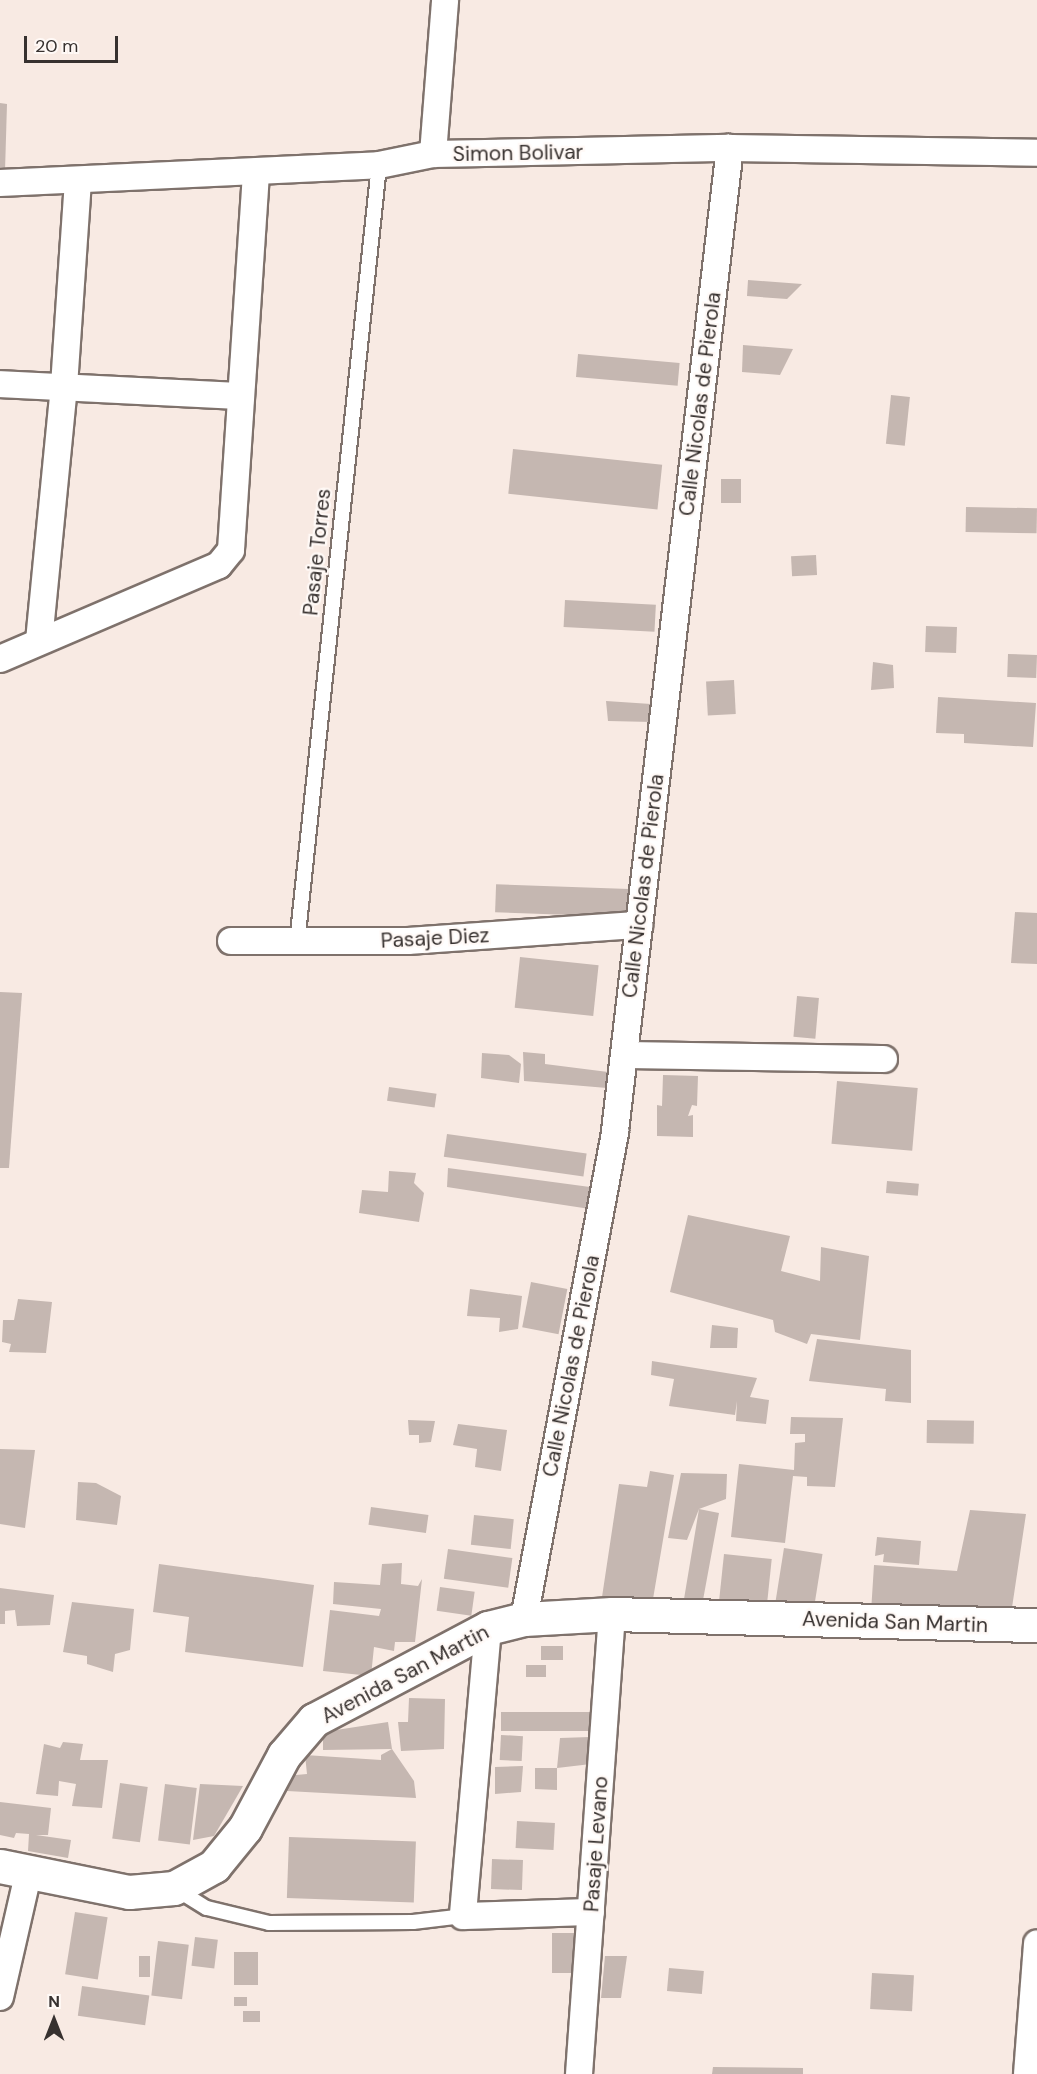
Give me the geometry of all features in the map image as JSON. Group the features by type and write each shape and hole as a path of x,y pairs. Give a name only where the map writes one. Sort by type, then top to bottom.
{"street":[{"path":"433,154 445,0"},
{"name":"Simon Bolivar","path":"0,183 379,165 433,154 730,148 1037,153"},
{"name":"Calle Nicolas de Pierola","path":"524,1619 615,1131 730,148"},
{"path":"0,659 219,565 231,550 256,172"},
{"path":"39,641 64,386 78,180"},
{"path":"0,384 241,396"},
{"name":"Pasaje Diez","path":"231,941 297,943 408,941 639,924"},
{"path":"624,1055 884,1059"},
{"name":"Avenida San Martin","path":"14,1871 129,1892 174,1888 214,1866 245,1828 284,1755 315,1720 488,1628 524,1619 612,1614 1037,1625"},
{"name":"Pasaje Levano","path":"579,2074 612,1614"},
{"path":"488,1628 463,1916 591,1912"},
{"path":"0,1997 14,1871"},
{"path":"1027,2074 1037,1943"}],"lane":[{"name":"Pasaje Torres","path":"297,943 379,165"},
{"path":"174,1888 207,1908 269,1923 413,1922 463,1916"}],"building":[{"path":"0,103 7,104 5,171 0,170"},
{"path":"748,280 802,284 787,299 747,296"},
{"path":"743,345 793,349 780,375 742,372"},
{"path":"578,354 680,363 678,386 576,377"},
{"path":"891,395 910,397 905,446 886,444"},
{"path":"513,449 662,465 657,509 508,494"},
{"path":"721,479 741,479 741,503 721,503"},
{"path":"966,507 1037,508 1037,533 966,532"},
{"path":"816,555 817,575 792,576 791,556"},
{"path":"565,600 656,605 654,632 564,627"},
{"path":"926,626 957,627 956,653 925,652"},
{"path":"1008,654 1037,655 1036,678 1007,677"},
{"path":"873,662 893,665 894,688 871,690"},
{"path":"734,680 736,714 708,715 706,681"},
{"path":"938,697 1036,703 1033,747 964,743 964,734 936,733"},
{"path":"606,701 651,704 652,722 608,721"},
{"path":"496,884 629,889 628,917 495,912"},
{"path":"1015,912 1037,913 1037,964 1011,963"},
{"path":"520,957 599,965 593,1016 515,1008"},
{"path":"0,992 22,993 9,1168 0,1168"},
{"path":"797,996 819,998 815,1039 793,1037"},
{"path":"523,1052 545,1054 545,1064 608,1072 607,1088 524,1081"},
{"path":"482,1053 509,1055 521,1064 519,1083 481,1078"},
{"path":"663,1075 698,1076 697,1106 692,1105 688,1116 693,1115 693,1137 657,1136 657,1105 662,1106"},
{"path":"837,1081 918,1088 912,1151 832,1144"},
{"path":"389,1087 437,1094 435,1108 387,1101"},
{"path":"447,1134 587,1154 583,1176 444,1157"},
{"path":"448,1168 590,1187 590,1209 447,1187"},
{"path":"389,1171 416,1173 414,1183 424,1193 419,1222 359,1213 362,1190 388,1192"},
{"path":"887,1181 919,1184 918,1196 886,1193"},
{"path":"688,1215 790,1236 781,1271 820,1281 821,1247 869,1256 860,1340 811,1334 807,1344 775,1332 773,1320 670,1292"},
{"path":"531,1282 567,1289 559,1334 522,1327"},
{"path":"470,1289 522,1296 518,1329 499,1332 500,1318 467,1316"},
{"path":"18,1299 52,1302 46,1353 9,1352 11,1344 2,1342 3,1320 14,1320"},
{"path":"712,1325 738,1328 737,1348 710,1348"},
{"path":"817,1339 911,1350 911,1403 885,1401 886,1389 809,1381"},
{"path":"652,1361 757,1378 750,1397 769,1400 766,1424 736,1421 737,1401 735,1415 669,1406 674,1379 651,1375"},
{"path":"791,1417 843,1418 835,1487 807,1486 807,1477 793,1476 785,1543 731,1537 739,1464 794,1470 795,1443 805,1442 805,1434 790,1434"},
{"path":"408,1420 435,1421 431,1442 419,1443 419,1435 409,1435"},
{"path":"927,1420 974,1421 974,1444 927,1443"},
{"path":"458,1424 507,1430 501,1471 475,1467 477,1449 453,1445"},
{"path":"0,1449 35,1450 25,1528 0,1524"},
{"path":"650,1471 674,1475 653,1599 602,1597 619,1484 647,1487"},
{"path":"681,1473 727,1474 726,1499 699,1509 687,1540 668,1538"},
{"path":"78,1482 96,1483 121,1496 117,1525 76,1520"},
{"path":"371,1507 428,1515 426,1533 368,1525"},
{"path":"699,1509 719,1513 701,1611 682,1611"},
{"path":"970,1510 1026,1514 1010,1621 871,1612 874,1565 957,1571"},
{"path":"474,1515 514,1519 511,1549 471,1545"},
{"path":"877,1537 921,1541 919,1565 883,1562 884,1554 875,1556"},
{"path":"784,1548 823,1554 812,1619 774,1613"},
{"path":"448,1549 512,1558 508,1588 444,1579"},
{"path":"724,1554 772,1559 765,1619 718,1614"},
{"path":"402,1563 401,1584 418,1586 422,1579 415,1642 395,1642 394,1651 374,1647 371,1676 323,1671 330,1610 379,1616 381,1609 333,1604 334,1582 380,1585 382,1564"},
{"path":"159,1564 314,1585 303,1667 185,1652 189,1617 153,1612"},
{"path":"440,1587 475,1592 471,1616 437,1611"},
{"path":"0,1588 54,1595 50,1625 17,1626 15,1610 5,1611 5,1624 0,1624"},
{"path":"72,1602 134,1609 130,1650 115,1654 113,1672 87,1664 87,1656 63,1652"},
{"path":"541,1646 563,1646 563,1660 541,1660"},
{"path":"526,1665 546,1665 546,1677 526,1677"},
{"path":"409,1698 445,1699 444,1749 401,1751 398,1722 408,1722"},
{"path":"501,1712 593,1712 593,1731 501,1731"},
{"path":"388,1722 392,1749 323,1750 323,1732"},
{"path":"501,1735 523,1736 522,1761 500,1760"},
{"path":"590,1737 591,1764 557,1768 560,1738"},
{"path":"63,1742 83,1744 80,1760 108,1760 102,1808 72,1806 76,1784 59,1781 58,1796 36,1794 44,1744 60,1748"},
{"path":"392,1749 414,1781 416,1798 287,1791 290,1765 296,1775 307,1774 305,1755 381,1760 381,1755"},
{"path":"523,1766 521,1792 495,1794 495,1767"},
{"path":"535,1768 557,1768 557,1790 535,1789"},
{"path":"120,1783 148,1787 140,1842 112,1838"},
{"path":"165,1784 197,1788 190,1844 158,1841"},
{"path":"200,1784 243,1786 214,1836 193,1840"},
{"path":"0,1802 51,1808 48,1835 36,1835 71,1840 68,1858 28,1851 29,1834 16,1833 14,1838 0,1835"},
{"path":"517,1821 555,1823 554,1850 516,1848"},
{"path":"289,1837 416,1841 414,1902 287,1898"},
{"path":"492,1859 523,1860 522,1890 491,1889"},
{"path":"75,1912 108,1917 98,1979 65,1974"},
{"path":"552,1933 574,1933 574,1973 552,1973"},
{"path":"195,1937 218,1940 214,1969 191,1966"},
{"path":"158,1941 189,1945 182,1999 151,1996"},
{"path":"234,1952 258,1952 258,1985 234,1985"},
{"path":"139,1956 150,1956 150,1977 139,1977"},
{"path":"605,1956 627,1956 621,1998 601,1998"},
{"path":"669,1968 704,1971 702,1994 667,1991"},
{"path":"872,1973 914,1975 912,2011 870,2009"},
{"path":"82,1986 149,1995 145,2025 78,2016"},
{"path":"234,1997 247,1997 247,2006 234,2006"},
{"path":"243,2011 260,2011 260,2022 243,2022"},
{"path":"713,2067 803,2068 803,2074 712,2074"}]}
